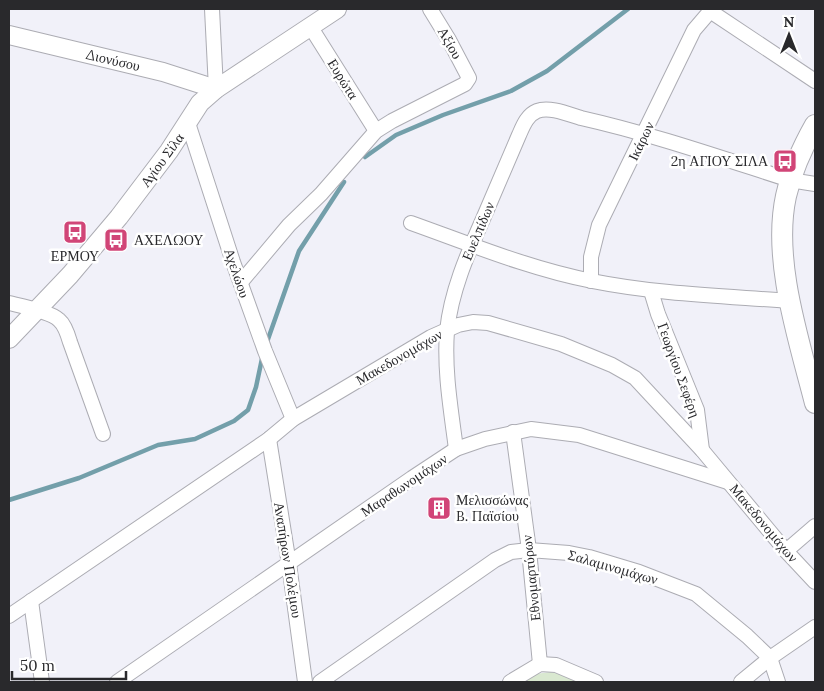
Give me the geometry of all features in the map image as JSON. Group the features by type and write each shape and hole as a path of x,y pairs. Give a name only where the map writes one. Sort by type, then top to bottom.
{"main road":[{"path":"815,126 799,155 790,180 786,197 783,230 789,301 815,402"}],"street":[{"path":"212,9 216,88"},
{"name":"Αγίου Σίλα","path":"9,339 70,275 119,217 170,151 200,103 216,88 337,9"},
{"name":"Αξίου","path":"376,131 401,116 465,84 469,78 430,9"},
{"path":"711,10 815,81"},
{"name":"Ικάρων","path":"592,281 592,257 599,225 694,30 711,10"},
{"name":"Ευρώτα","path":"310,26 376,131"},
{"name":"Διονύσου","path":"9,35 164,72 216,88"},
{"name":"Ευελπίδων","path":"456,449 446,356 448,329 454,296 472,245 519,135 527,119 535,111 545,109 644,134 790,180 815,184"},
{"name":"Αχελώου","path":"188,123 252,316 293,420"},
{"path":"241,282 288,225 321,194 376,131"},
{"path":"411,223 527,264 592,281 651,290 789,301"},
{"name":"Γεωργίου Σεφέρη","path":"651,290 658,314 697,410 702,450"},
{"path":"9,303 37,310 59,319 66,330 102,434"},
{"name":"Μακεδονομάχων","path":"9,616 269,439 293,420 431,337 458,325 473,322 488,323 561,344 612,365 635,378 702,450 786,551 815,582"},
{"name":"Μαραθωνομάχων","path":"117,682 412,478 456,449 485,439 530,429 579,435 730,482"},
{"name":"Εθνομαρτύρων","path":"513,432 529,550 540,664"},
{"name":"Αναπήρων Πολέμου","path":"269,439 305,682"},
{"path":"786,551 815,526"},
{"name":"Σαλαμινομάχων","path":"320,682 495,560 511,552 529,550 568,553 589,557 639,572 696,594 770,658"},
{"path":"31,601 42,682"},
{"path":"741,682 770,658 815,627"},
{"path":"770,658 778,682"},
{"path":"510,682 540,664 556,665 596,682"}],"green space":[{"path":"550,672 582,677 593,682 518,682 529,675"}],"waterway":[{"path":"365,157 396,135 443,115 511,91 547,71 628,9"},
{"path":"267,342 299,251 344,182"},
{"path":"9,500 79,478 158,445 195,439 234,421 248,410 256,387 263,354"}],"place":[{"name":"2η ΑΓΙΟΥ ΣΙΛΑ","path":"785,161"},
{"name":"ΕΡΜΟΥ","path":"75,232"},
{"name":"ΑΧΕΛΩΟΥ","path":"116,240"},
{"name":"Μελισσώνας B. Παϊσίου","path":"439,508"}]}
